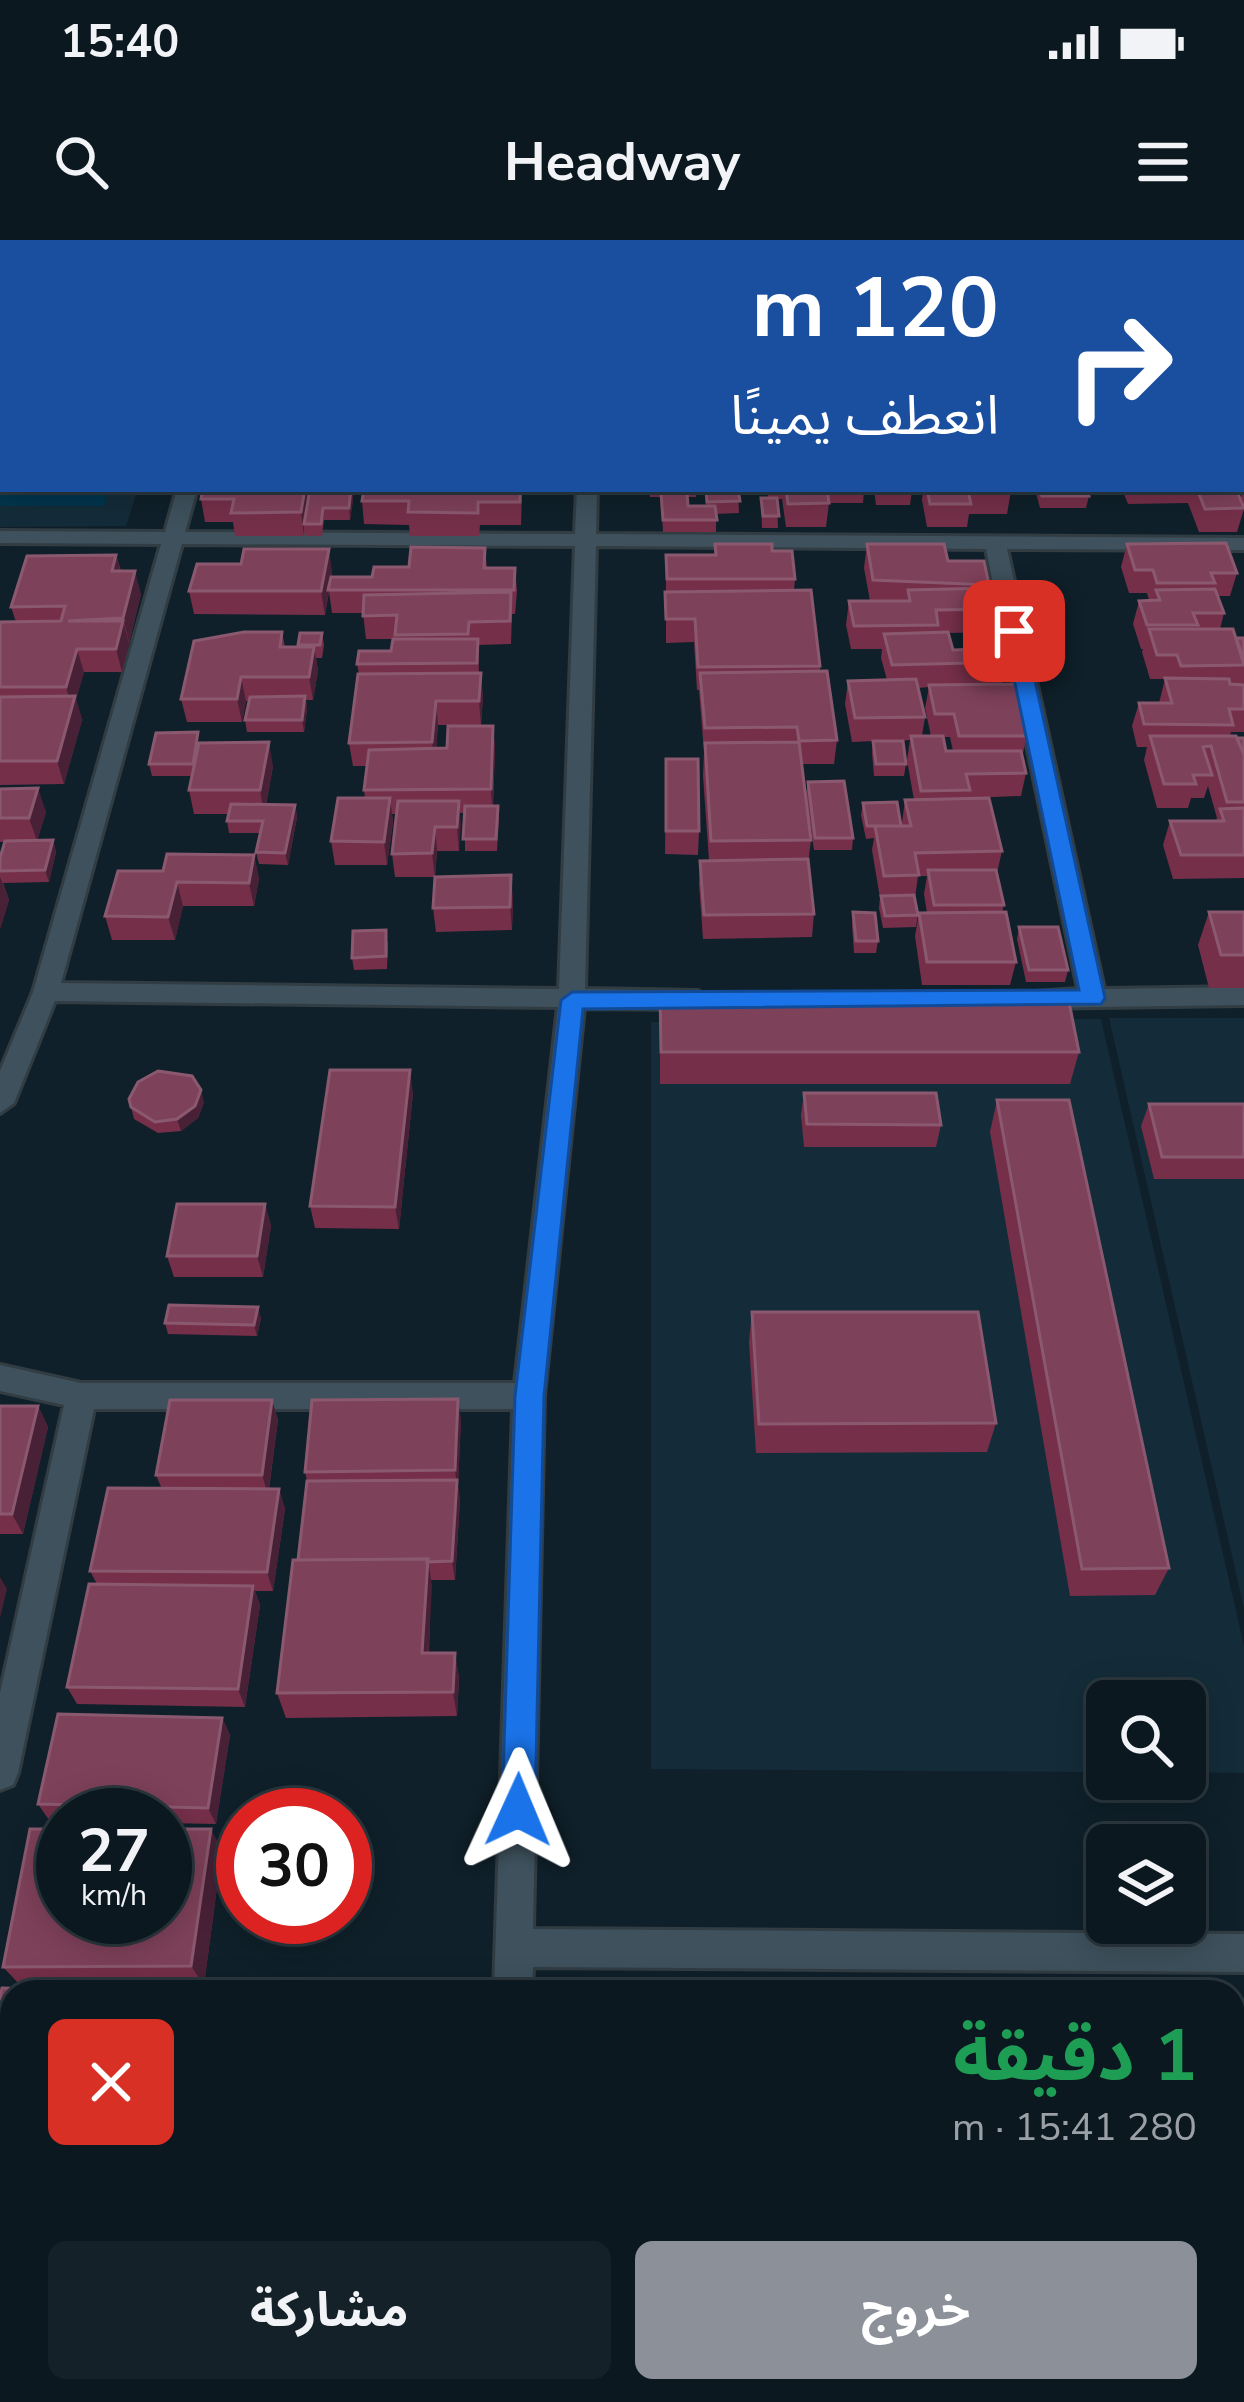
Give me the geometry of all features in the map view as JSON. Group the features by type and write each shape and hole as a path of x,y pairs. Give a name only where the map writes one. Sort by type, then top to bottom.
{"street":[{"path":"0,1103 46,992 186,492"},
{"path":"513,1980 530,1396 572,1000 587,492"},
{"path":"0,537 1244,544"},
{"path":"995,541 1093,998"},
{"path":"46,992 714,1000"},
{"path":"998,999 1244,996"},
{"path":"0,1378 81,1396 530,1396"},
{"path":"0,1773 81,1396"},
{"path":"515,1948 1244,1953"}],"shaded area":[{"path":"0,492 137,492 126,526 0,527"},
{"path":"0,492 108,492 104,506 0,506"},
{"path":"1109,1018 1244,1018 1244,1608"},
{"path":"1101,1019 1244,1646 1244,1773 1206,1772 1206,1680 1086,1680 1086,1772 651,1769 651,1022"}],"building":[{"path":"202,492 304,492 301,512 231,513 234,499 201,499"},
{"path":"309,492 351,492 349,508 323,508 321,524 304,524"},
{"path":"364,492 520,492 520,502 478,502 478,513 408,512 409,501 362,501"},
{"path":"706,492 738,492 740,501 707,502"},
{"path":"786,492 827,492 829,503 788,504"},
{"path":"928,492 968,492 971,504 930,504"},
{"path":"1041,492 1088,492 1089,496 1042,496"},
{"path":"1198,492 1237,492 1244,508 1205,509"},
{"path":"661,493 687,493 688,506 715,506 717,520 663,520"},
{"path":"761,498 777,498 779,516 763,516"},
{"path":"1226,543 1237,573 1211,573 1215,583 1157,583 1153,570 1135,570 1127,544"},
{"path":"715,544 772,544 772,551 792,551 795,579 667,579 666,555 716,555"},
{"path":"867,544 944,544 948,561 984,561 989,585 873,580"},
{"path":"411,547 485,548 484,568 515,568 514,590 328,590 331,577 372,577 374,567 409,567"},
{"path":"244,549 329,549 321,591 189,591 197,564 241,564"},
{"path":"116,555 112,571 135,571 123,618 68,621 123,621 116,649 77,649 66,687 0,687 0,622 61,621 65,606 11,607 27,556"},
{"path":"992,588 998,609 936,610 938,625 854,626 849,601 910,601 908,590"},
{"path":"1215,589 1224,613 1193,613 1198,625 1147,625 1139,601 1160,600 1156,590"},
{"path":"811,590 820,666 698,667 695,619 666,619 665,592"},
{"path":"511,592 510,621 469,622 468,634 395,635 397,615 363,616 364,595"},
{"path":"1149,629 1233,629 1244,665 1181,666 1177,655 1157,655"},
{"path":"244,632 282,632 280,647 314,647 309,677 241,677 237,699 181,699 194,641"},
{"path":"948,632 953,650 1002,648 1007,662 892,665 884,634"},
{"path":"300,633 322,633 320,645 298,645"},
{"path":"393,639 478,639 477,663 357,664 359,651 391,651"},
{"path":"827,671 837,740 799,741 797,727 705,728 700,673"},
{"path":"481,673 479,701 436,701 432,742 349,743 358,674"},
{"path":"1165,678 1229,679 1230,684 1244,685 1244,709 1229,709 1233,725 1144,724 1139,703 1172,703"},
{"path":"916,679 925,717 855,718 848,681"},
{"path":"1015,684 1027,736 959,736 954,714 935,714 929,685"},
{"path":"75,696 57,761 0,761 0,697"},
{"path":"305,696 302,720 245,720 250,697"},
{"path":"448,726 493,726 491,789 364,790 369,750 447,748"},
{"path":"198,732 193,764 149,764 156,733"},
{"path":"911,736 943,736 946,751 1021,751 1026,773 966,774 970,790 921,791"},
{"path":"1150,736 1236,736 1244,755 1244,802 1227,802 1211,746 1203,747 1212,775 1193,775 1196,784 1164,784"},
{"path":"873,741 903,741 906,764 876,764"},
{"path":"269,742 260,790 189,790 199,743"},
{"path":"799,742 811,840 711,841 705,743"},
{"path":"666,759 698,759 699,831 666,831"},
{"path":"844,781 853,838 815,838 808,782"},
{"path":"38,788 29,818 0,818 0,789"},
{"path":"338,798 390,798 384,842 331,841"},
{"path":"989,798 1002,851 915,853 919,875 884,876 875,826 911,826 905,800"},
{"path":"398,801 459,801 457,827 435,827 432,853 392,854"},
{"path":"897,802 901,826 867,826 863,803"},
{"path":"231,804 295,805 285,853 256,852 263,821 227,821"},
{"path":"465,806 498,806 496,839 463,839"},
{"path":"1244,808 1244,855 1181,855 1170,821 1224,821 1220,809"},
{"path":"53,840 45,870 0,871 5,841"},
{"path":"167,854 254,855 249,883 177,882 168,917 105,916 118,871 163,871"},
{"path":"808,859 814,914 704,915 700,861"},
{"path":"928,870 996,870 1004,905 934,905"},
{"path":"511,875 510,907 433,908 435,877"},
{"path":"914,895 918,915 885,916 881,896"},
{"path":"853,912 875,913 878,941 856,941"},
{"path":"1006,912 1016,962 927,962 919,913"},
{"path":"1209,912 1244,912 1244,955 1221,955"},
{"path":"1019,927 1058,927 1068,970 1029,970"},
{"path":"386,930 386,956 352,958 353,931"},
{"path":"660,992 1067,992 1079,1052 661,1052"},
{"path":"330,1070 410,1070 395,1207 310,1206"},
{"path":"158,1071 192,1076 201,1090 195,1106 177,1119 155,1122 131,1107 129,1099 138,1082"},
{"path":"804,1093 936,1093 941,1125 807,1124"},
{"path":"997,1100 1069,1100 1169,1568 1082,1569"},
{"path":"1149,1104 1244,1104 1244,1157 1162,1157"},
{"path":"177,1204 265,1204 257,1256 167,1256"},
{"path":"169,1305 258,1307 254,1325 165,1323"},
{"path":"752,1312 978,1312 996,1423 759,1424"},
{"path":"458,1399 455,1470 305,1472 312,1400"},
{"path":"170,1400 272,1400 262,1475 156,1475"},
{"path":"0,1406 38,1406 12,1514 0,1514"},
{"path":"457,1480 452,1561 298,1560 307,1481"},
{"path":"108,1488 279,1489 267,1572 90,1571"},
{"path":"428,1559 422,1653 455,1653 453,1692 277,1693 293,1560"},
{"path":"89,1584 253,1586 238,1689 67,1687"},
{"path":"58,1714 222,1718 208,1808 192,1808 192,1788 42,1788"},
{"path":"30,1829 36,1829 36,1944 192,1944 192,1829 211,1829 191,1966 3,1967"}],"route":[{"path":"518,1810 530,1396 572,1000 1093,998 1014,631"}]}
